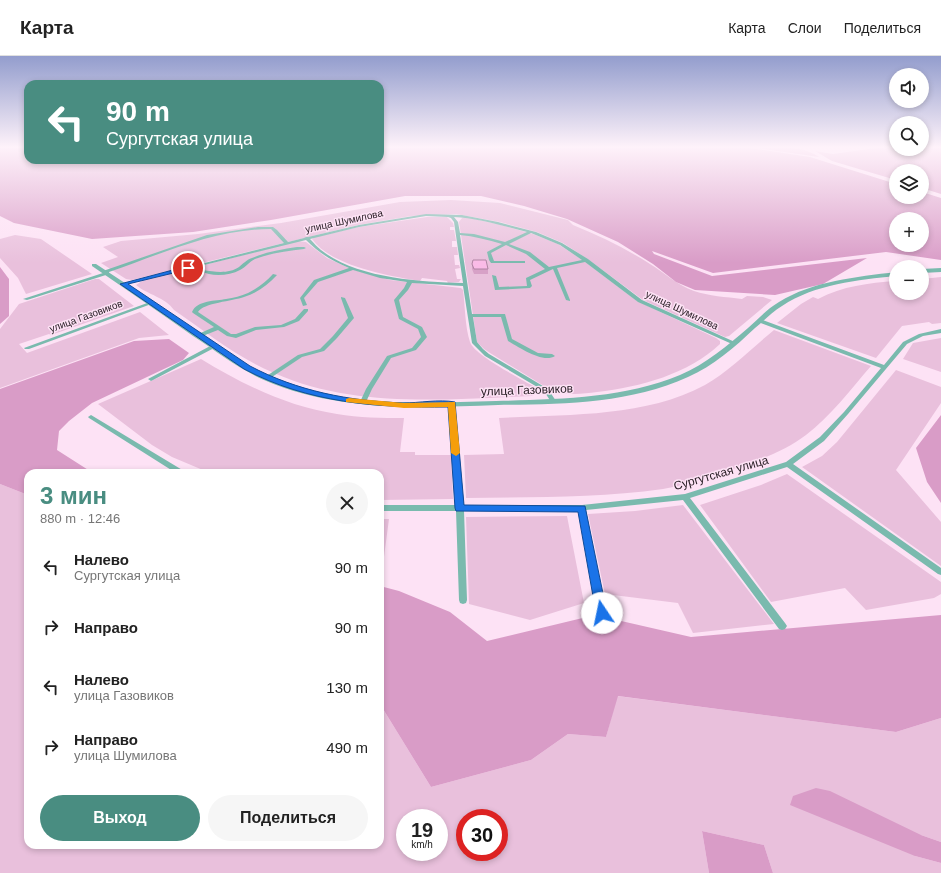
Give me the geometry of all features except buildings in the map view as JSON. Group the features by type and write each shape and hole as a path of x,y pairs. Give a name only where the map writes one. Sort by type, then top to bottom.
{"street":[{"name":"улица Шумилова","path":"123,284 306,238 387,221 442,215 456,218 467,216 530,232 561,244 586,260 640,301 734,343"},
{"path":"456,218 474,342 481,350 546,390 553,401"},
{"path":"25,299 106,273 208,236 258,228 268,228 274,229 286,243"},
{"path":"523,262 492,262 489,252 530,232"},
{"path":"458,234 471,234 504,244 527,253 548,269"},
{"path":"306,238 323,253 353,268 381,276 410,281 466,285"},
{"path":"203,271 211,273 226,273 239,269 250,260 283,250 304,248"},
{"path":"242,254 250,260"},
{"path":"494,276 497,289 525,288 530,286 528,279 548,269 586,260"},
{"name":"улица Газовиков","path":"94,265 152,303 198,336 266,378 290,387 317,394 363,402 404,405 592,399 618,395 666,383 705,365 781,304 817,288 848,280 889,275"},
{"path":"554,267 568,300"},
{"path":"275,275 267,285 256,292 237,299 204,304 196,308 196,313 230,336 236,336 255,329 282,326 297,320 305,308 302,298 316,281 353,268"},
{"path":"929,271 941,270"},
{"path":"363,402 369,389 389,357 414,349 424,337 420,328 401,318 396,300 406,289 410,281"},
{"path":"266,378 300,356 322,350 335,337 351,318 343,298"},
{"name":"улица Газовиков","path":"27,348 152,303"},
{"path":"470,316 503,315 510,340 537,356 552,356"},
{"path":"760,321 884,367"},
{"path":"198,336 217,328"},
{"name":"Сургутская улица","path":"384,508 582,508 685,497 788,464 822,439 905,343 921,335 941,331"},
{"path":"151,379 179,366 214,346"},
{"path":"452,404 460,508 463,600"},
{"path":"91,417 175,469"},
{"path":"788,464 941,572"},
{"path":"685,497 782,626"},
{"path":"582,508 602,613"}],"shaded area":[{"path":"0,186 889,186 889,204 929,204 929,194 941,198 941,260 886,252 713,273 652,251 654,254 712,276 867,258 823,284 775,295 695,290 676,282 653,264 618,242 567,219 524,206 481,196 405,196 271,220 193,232 92,239 14,223 0,216"},
{"path":"929,186 941,186 941,194 929,190"},
{"path":"451,200 500,203 568,220 573,225 603,238 656,267 677,282 694,291 724,297 742,299 747,296 763,297 772,300 729,336 725,337 643,300 589,260 563,243 537,232 500,222 456,214 411,216 358,225 132,280 126,279 101,263 118,257 103,247 121,241 198,234 281,223 400,202"},
{"path":"427,217 447,217 453,223 454,227 450,227 450,230 454,230 456,241 452,241 452,247 457,247 458,255 454,255 455,265 459,265 460,268 455,269 457,279 461,279 459,282 448,283 447,281 422,278 420,281 377,273 346,263 321,248 312,239 359,227"},
{"path":"465,217 533,234 558,244 584,261 637,301 716,338 720,341 720,344 707,354 679,371 647,383 614,390 579,394 561,393 549,389 490,353 477,342 459,222"},
{"path":"15,235 41,239 92,274 26,294 18,278 0,258 0,239"},
{"path":"298,241 306,242 327,258 351,269 390,280 461,288 463,290 468,336 473,347 489,360 535,387 538,392 532,396 434,400 401,399 369,397 336,392 305,384 274,373 248,360 222,344 174,310 166,302 136,285 142,281"},
{"path":"0,267 9,279 9,316 0,324"},
{"path":"941,277 941,323 932,324 929,322 902,326 876,358 777,323 801,304 813,297 818,299 837,291 856,286 889,282 889,300 929,300 929,278"},
{"path":"99,279 134,306 51,335 49,334 19,344 27,353 140,312 169,335 139,338 0,388 0,329 19,304"},
{"path":"774,330 871,366 815,428 789,446 762,459 742,466 663,489 590,496 466,498 464,455 504,454 499,418 578,415 631,409 656,404 681,396 714,380"},
{"path":"941,338 941,372 903,359 913,343"},
{"path":"169,339 189,353 183,360 92,403 59,431 57,450 87,469 24,469 24,493 0,484 0,389 134,341"},
{"path":"201,359 249,386 301,406 319,411 354,416 404,418 400,452 415,452 415,455 451,455 453,499 384,500 384,469 200,469 172,457 152,445 98,404"},
{"path":"896,370 941,387 941,403 896,470 941,522 941,566 802,467 822,456 837,442"},
{"path":"941,415 941,503 927,482 916,448"},
{"path":"787,474 941,582 941,594 934,598 866,610 845,588 771,602 700,505 761,485"},
{"path":"0,484 24,493 24,849 384,849 384,711 431,787 531,760 568,734 606,737 617,696 896,732 941,718 941,842 921,835 915,856 941,863 941,873 773,873 764,845 702,831 709,873 0,873"},
{"path":"683,505 774,624 693,633 678,603 605,594 588,514 635,511"},
{"path":"567,516 584,603 530,620 469,604 466,517"},
{"path":"384,519 389,519 384,557"},
{"path":"384,587 399,591 450,612 487,641 595,615 691,637 941,615 941,718 896,732 618,696 606,737 568,734 531,760 431,787 384,711"},
{"path":"816,788 830,791 921,835 941,842 941,863 915,856 790,805 793,796"},
{"path":"702,831 764,845 773,873 709,873"}],"slow traffic":[{"path":"349,400 404,405 452,404 456,453"}],"route":[{"path":"188,268 123,284 207,342 247,367 266,378 290,387 339,399 363,402 404,405 452,404 460,508 582,508 602,613"}]}
